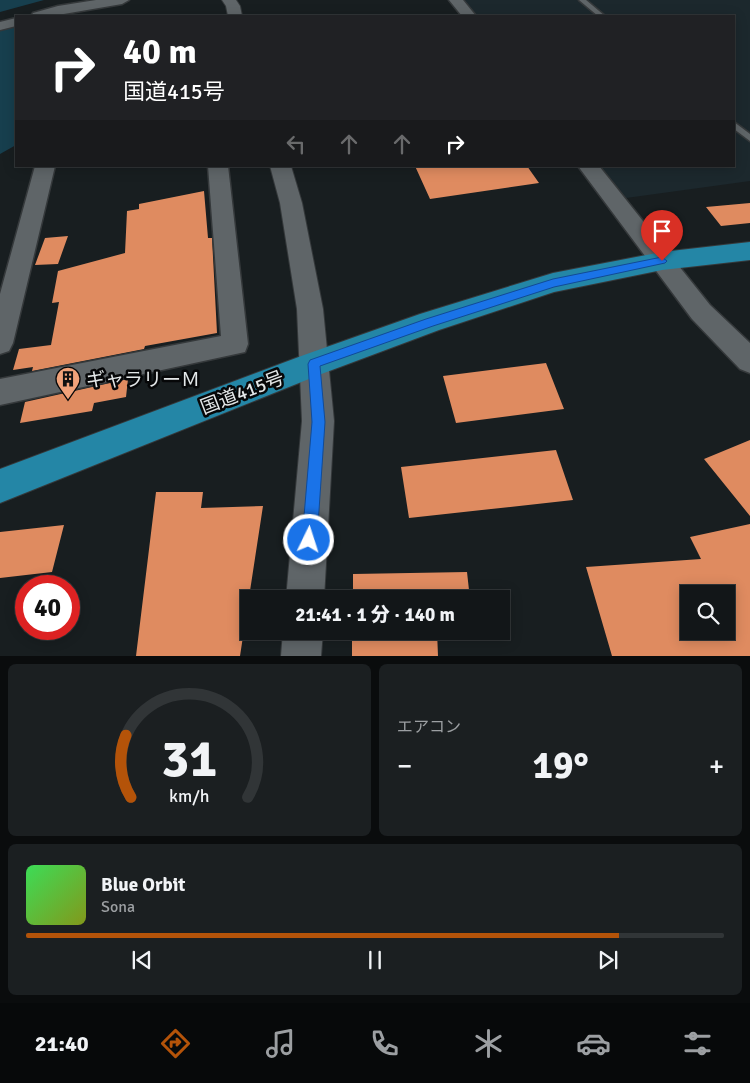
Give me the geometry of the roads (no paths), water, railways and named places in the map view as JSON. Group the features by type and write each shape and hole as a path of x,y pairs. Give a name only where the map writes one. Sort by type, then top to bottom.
{"highway":[{"name":"国道415号","path":"0,486 314,364 430,322 553,283 662,261 750,250"}],"street":[{"path":"46,15 87,10 122,0"},
{"path":"229,0 233,6 235,15"},
{"path":"456,0 469,15"},
{"path":"0,26 15,22"},
{"path":"0,343 44,167"},
{"path":"0,392 235,344 218,167"},
{"path":"280,167 291,203 310,309 318,422 306,590"},
{"path":"589,167 701,312 750,361"},
{"path":"301,656 302,640"}],"lane":[{"path":"582,0 601,15"},
{"path":"735,126 748,134"}],"place":[{"name":"ギャラリーＭ","path":"68,400"}]}
